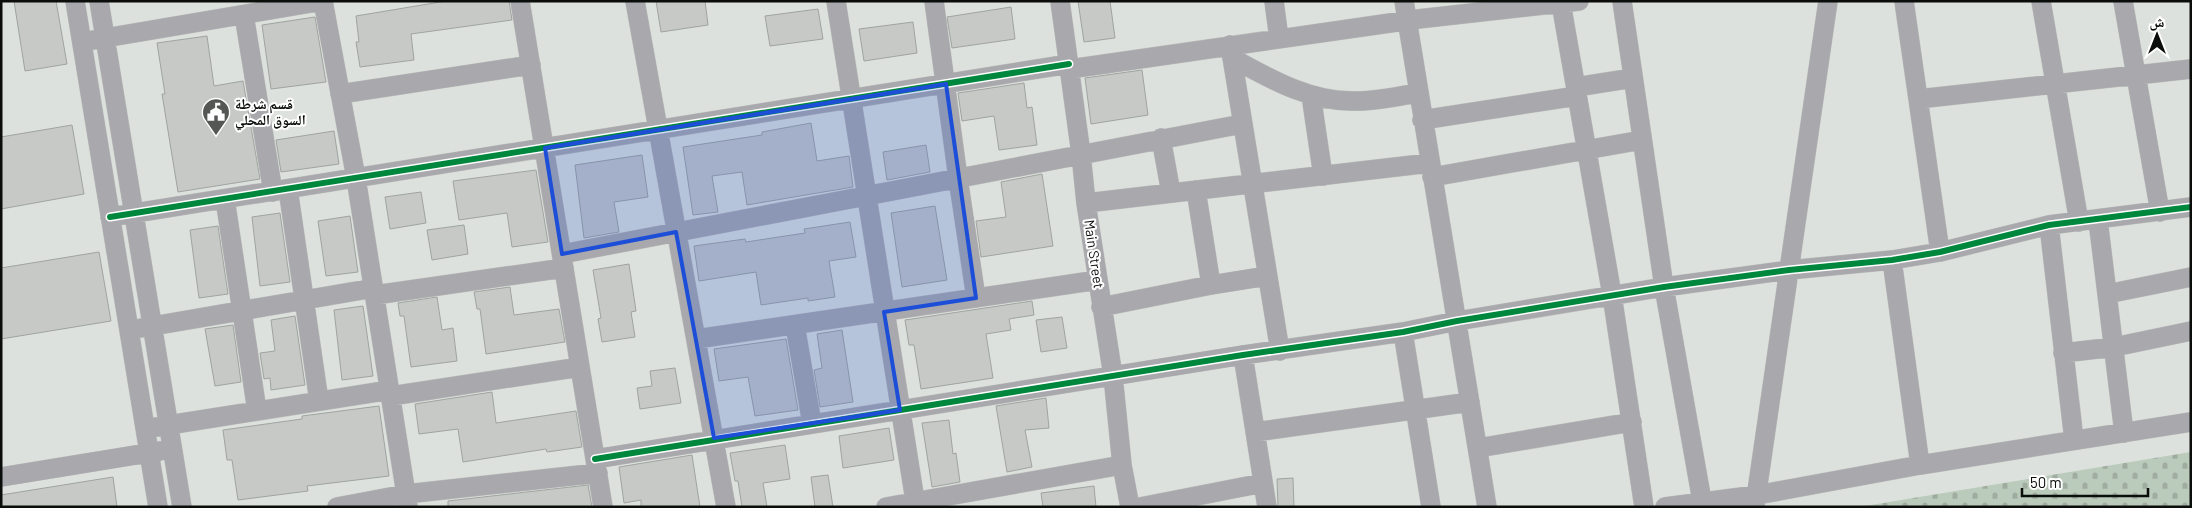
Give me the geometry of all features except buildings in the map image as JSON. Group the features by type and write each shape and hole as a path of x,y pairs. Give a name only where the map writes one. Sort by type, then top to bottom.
{"street":[{"path":"75,1 158,507"},
{"path":"100,1 182,507"},
{"path":"81,42 248,10 323,1 356,178 407,500"},
{"path":"520,1 603,507"},
{"path":"635,1 726,507"},
{"path":"836,1 916,504"},
{"path":"934,1 976,298"},
{"name":"Main Street","path":"1060,1 1086,203 1112,376 1122,465 1130,507"},
{"path":"1274,1 1279,39"},
{"path":"1404,1 1422,120 1488,507"},
{"path":"1622,1 1664,287 1702,501"},
{"path":"1756,501 1828,1"},
{"path":"1904,1 1940,252"},
{"path":"2041,1 2055,85 2107,294 2124,433"},
{"path":"2123,1 2160,212"},
{"path":"110,218 946,84 1070,67 1231,52 1279,39 1519,4 1570,2 1577,92 1612,295 1644,507"},
{"path":"248,10 280,190 304,300 320,401"},
{"path":"1231,52 1277,82 1311,95 1332,100 1356,101 1418,93"},
{"path":"1231,52 1280,350"},
{"path":"340,94 531,65"},
{"path":"1918,100 2136,77 2191,69"},
{"path":"1422,120 1577,92 1633,78"},
{"path":"1311,95 1323,176"},
{"path":"129,330 304,300 374,291 563,261 676,232 1242,124"},
{"path":"1161,138 1171,193"},
{"path":"1086,203 1323,176 1431,170 1587,151 1642,140"},
{"path":"1196,190 1211,285"},
{"path":"224,199 257,410"},
{"path":"337,507 407,500 596,466 714,438 1243,355 1403,332 1457,321 1664,287 1789,270 1892,260 1940,252 2049,225 2191,207"},
{"path":"2049,225 2074,440"},
{"path":"1892,260 1920,466"},
{"path":"1101,307 1267,276"},
{"path":"2107,294 2191,277"},
{"path":"696,338 1098,280"},
{"path":"795,325 812,424"},
{"path":"2063,353 2114,347 2191,331"},
{"path":"1403,332 1431,507"},
{"path":"1243,355 1267,507"},
{"path":"145,429 320,401 580,367"},
{"path":"1255,432 1470,402"},
{"path":"1478,448 1632,422"},
{"path":"1665,507 1702,501 1756,501 1920,466 2191,422"},
{"path":"1,477 172,450"},
{"path":"886,507 916,504 1122,465"},
{"path":"1140,507 1263,483"}],"highlighted area":[{"path":"946,84 976,298 884,312 900,410 714,438 676,232 562,254 545,148"}],"green space":[{"path":"2191,452 2191,507 1859,507"}],"cycle path":[{"path":"110,217 1069,64"},
{"path":"595,459 1243,355 1403,332 1457,321 1664,287 1789,270 1892,260 1940,252 2049,225 2191,207"}],"place":[{"name":"قسم شرطة السوق المحلي","path":"216,136"}]}
